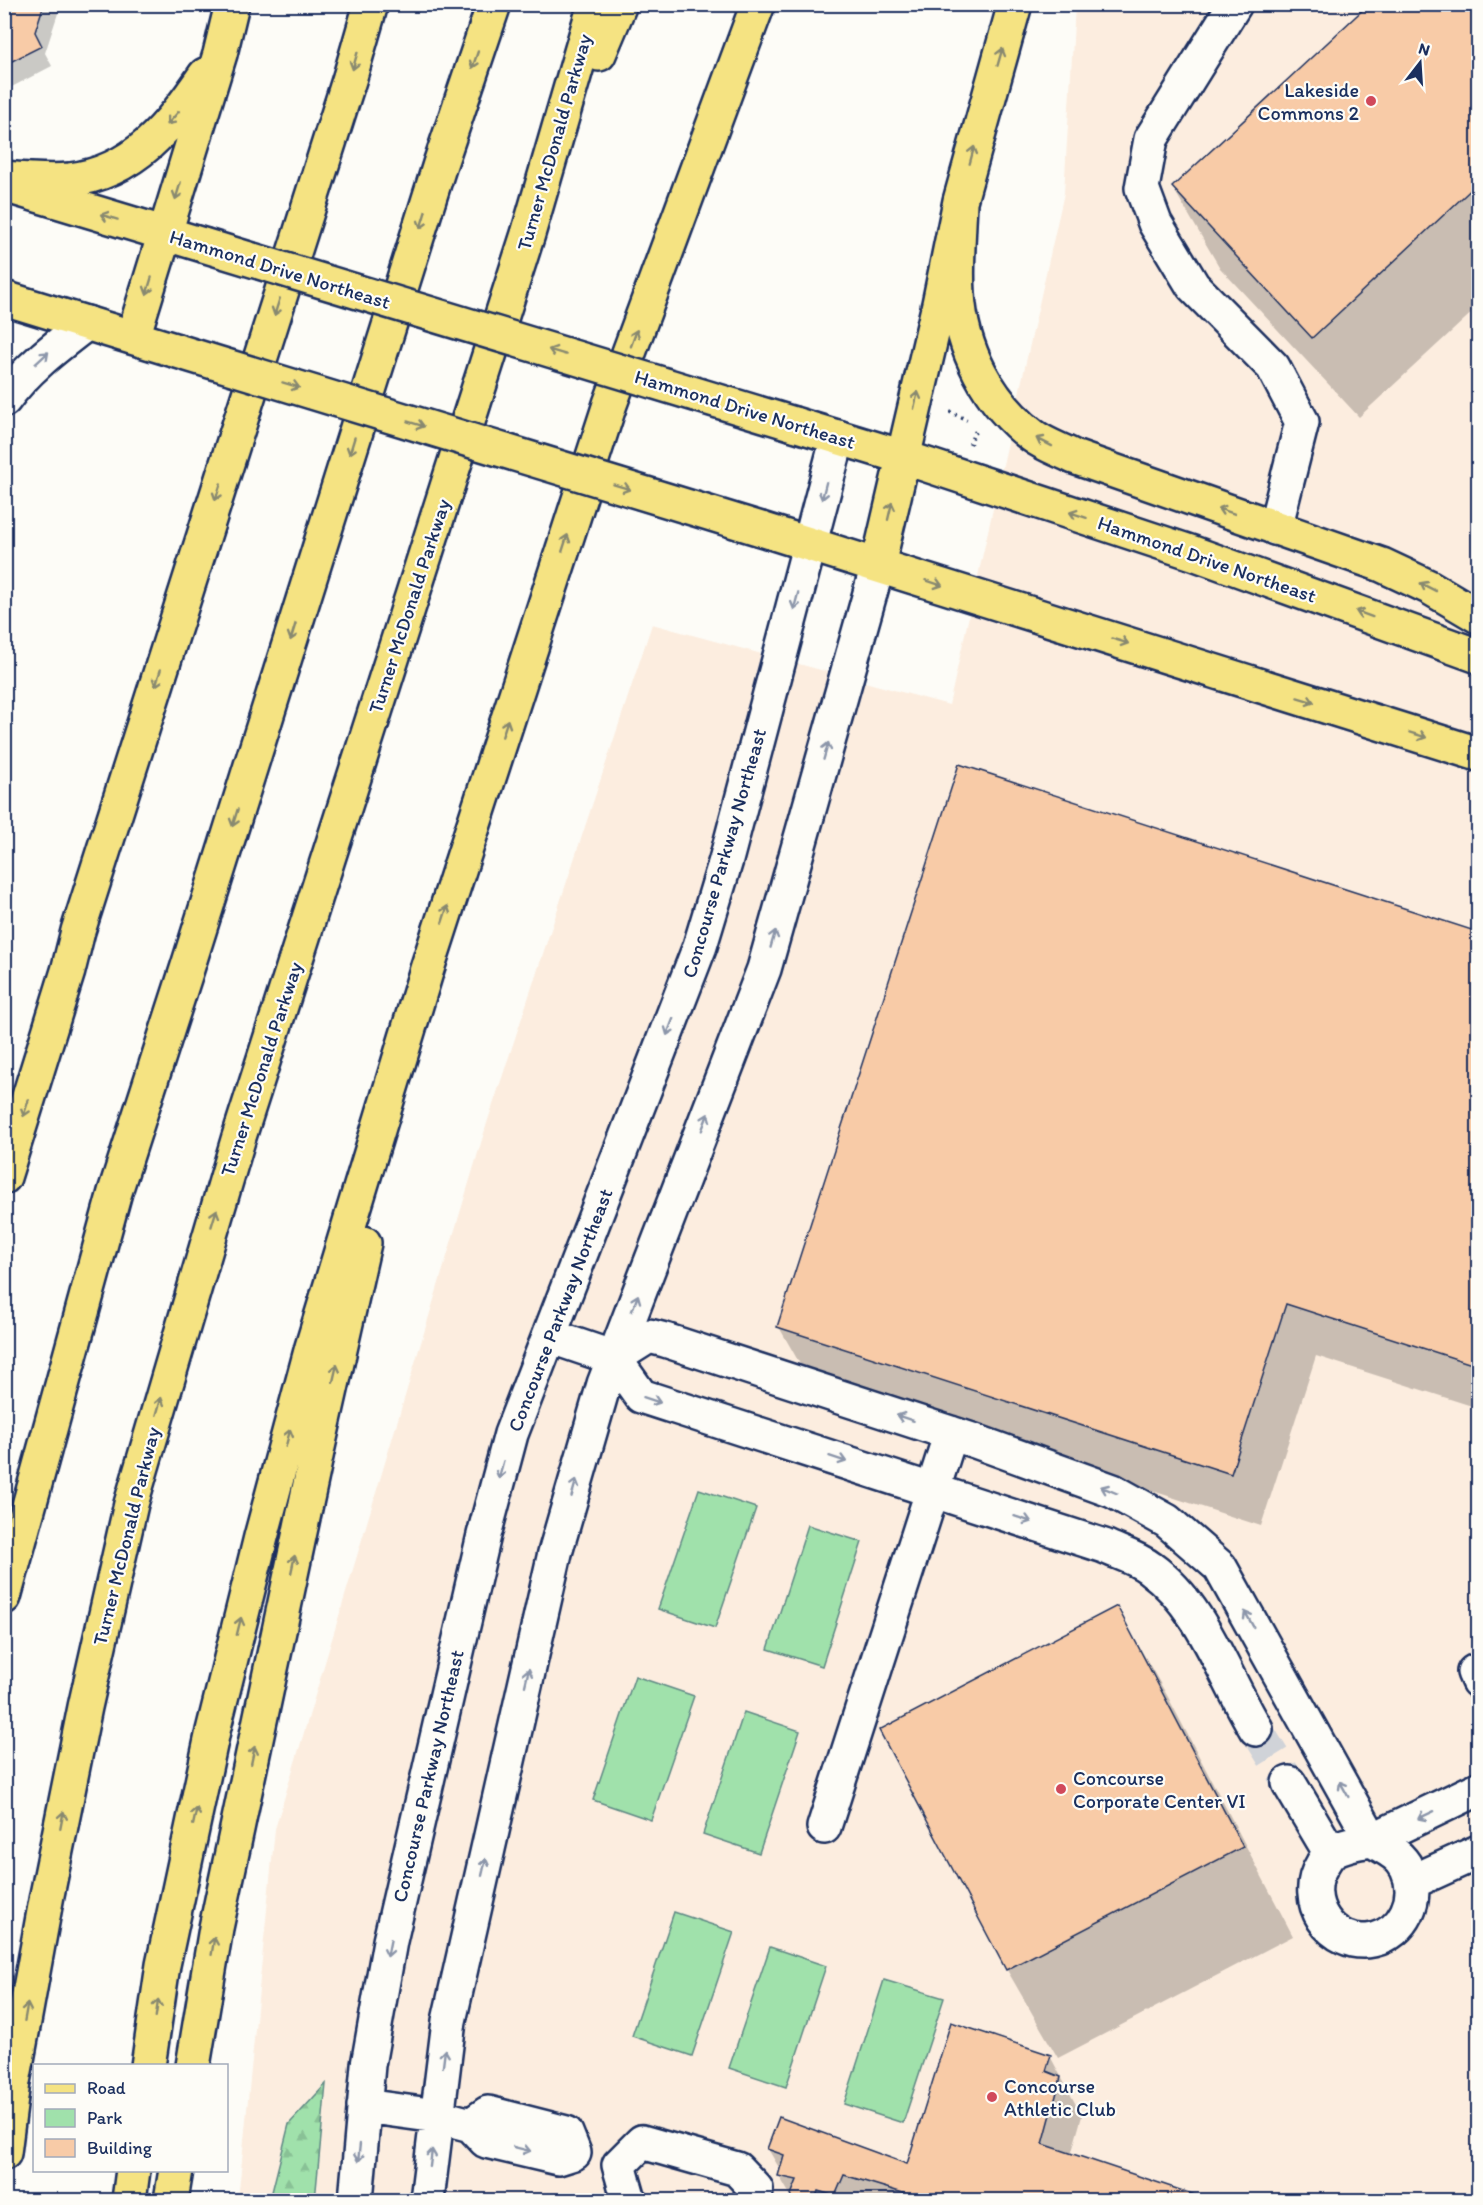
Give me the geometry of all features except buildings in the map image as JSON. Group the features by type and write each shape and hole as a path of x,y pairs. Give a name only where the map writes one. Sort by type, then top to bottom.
{"main road":[{"path":"133,337 220,54 232,4"},
{"path":"4,1177 68,971 78,931 332,134 371,4"},
{"path":"4,1597 115,1192 189,966 437,176 494,4"},
{"name":"Turner McDonald Parkway","path":"4,2153 13,2082 49,1883 85,1707 135,1493 237,1140 528,234 595,4"},
{"path":"528,234 586,83 620,4"},
{"path":"148,2064 165,1953 213,1731 312,1347 427,969 610,404 758,4"},
{"path":"878,565 939,304 960,201 1015,4"},
{"path":"4,178 70,180 113,169 148,145 162,131 181,109 220,54"},
{"name":"Hammond Drive Northeast","path":"4,185 903,457 1193,553 1479,656"},
{"path":"960,201 958,294 966,337 979,373 1003,409 1034,437 1074,457 1382,565 1429,587 1479,616"},
{"path":"4,298 811,544 1479,754"},
{"path":"4,1097 78,931"},
{"path":"193,2064 220,1905 316,1458 427,969"},
{"path":"129,2200 133,2172"},
{"path":"171,2200 176,2172"}],"street":[{"path":"1235,4 1151,139 1142,188 1155,223 1193,286 1273,367 1302,422 1275,528"},
{"path":"4,400 16,383 42,358 87,323"},
{"name":"Concourse Parkway Northeast","path":"356,2200 368,2065 390,1941 484,1535 511,1434 700,946 726,860 838,437"},
{"path":"427,2200 449,2021 555,1553 604,1384 764,969 878,565"},
{"path":"549,1336 614,1358 641,1396 1104,1546 1149,1567 1181,1596 1210,1642 1252,1721 1291,1695"},
{"path":"614,1358 649,1336 657,1338 951,1433 1113,1491 1167,1521 1220,1566 1372,1840 1397,1855 1407,1868 1412,1882 1412,1898 1408,1913 1399,1926 1387,1935 1370,1940 1353,1939 1337,1933 1324,1922 1316,1907 1314,1890 1317,1873 1330,1852 1354,1843 1372,1840 1479,1789"},
{"path":"824,1827 951,1433"},
{"path":"1479,1670 1474,1672 1479,1681"},
{"path":"1289,1783 1330,1852"},
{"path":"1412,1882 1479,1852"},
{"path":"364,2106 437,2116 471,2125 486,2140 558,2158 574,2153 619,2165"},
{"path":"619,2165 642,2142 737,2169 756,2189 754,2200"},
{"path":"619,2165 629,2200"}],"shaded area":[{"path":"1075,5 1478,5 1478,2200 238,2200 275,1829 487,1123 652,624 949,705 1064,193"}],"green space":[{"path":"699,1489 756,1508 715,1628 658,1609"},
{"path":"808,1525 862,1542 822,1666 768,1649"},
{"path":"635,1676 694,1696 651,1820 593,1800"},
{"path":"744,1712 800,1731 759,1853 703,1834"},
{"path":"674,1912 734,1932 692,2056 632,2036"},
{"path":"770,1947 826,1966 786,2087 729,2068"},
{"path":"884,1980 944,1998 903,2123 844,2104"},
{"path":"326,2084 315,2200 270,2200 289,2124"}],"tunnel":[{"path":"1256,1729 1289,1783"}],"place":[{"name":"Lakeside Commons 2","path":"1371,101"},
{"name":"Concourse Corporate Center VI","path":"1061,1789"},
{"name":"Concourse Athletic Club","path":"992,2097"}]}
